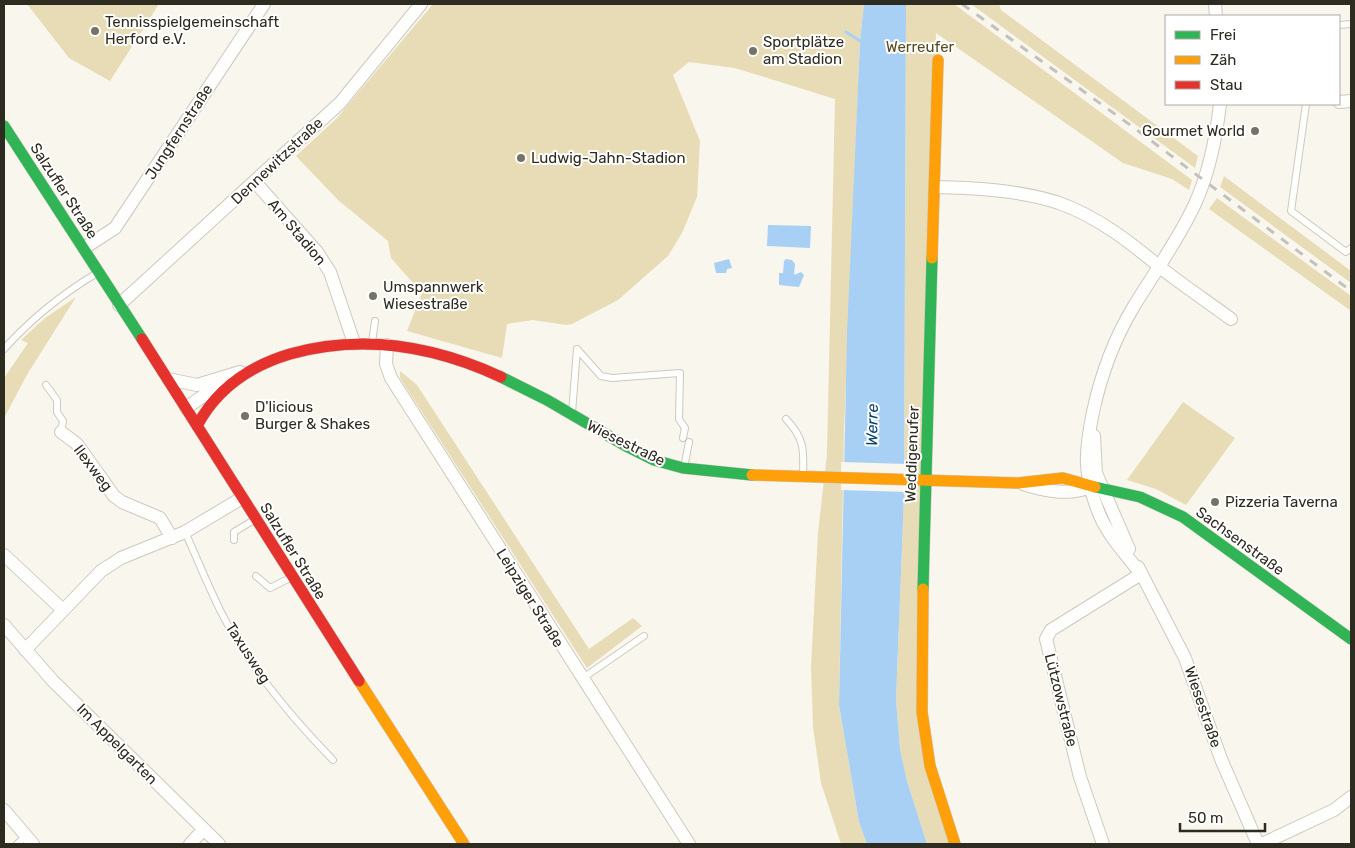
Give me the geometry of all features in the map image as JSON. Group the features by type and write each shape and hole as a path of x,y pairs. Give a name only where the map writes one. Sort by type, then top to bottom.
{"street":[{"name":"Jungfernstraße","path":"84,248 115,228 264,4"},
{"name":"Dennewitzstraße","path":"119,305 340,103 421,4"},
{"name":"Weddigenufer","path":"938,60 935,186 921,479 924,730 930,766 955,844"},
{"path":"1096,488 1093,414 1105,366 1133,307 1183,228 1204,181 1212,155 1220,105"},
{"name":"Salzufler Straße","path":"4,126 186,408 461,843"},
{"name":"Am Stadion","path":"255,182 317,252 330,272 354,343"},
{"path":"935,186 1007,192 1059,203 1108,228 1149,256 1160,267 1231,319"},
{"name":"Wiesestraße","path":"168,380 197,385 313,348 354,343 372,344 446,357 504,376 646,456 684,468 736,474 1018,483 1053,491 1079,492 1096,488 1185,658 1226,774 1258,844"},
{"name":"Leipziger Straße","path":"387,346 386,364 391,378 689,844"},
{"name":"Wiesestraße","path":"197,426 208,404 252,369"},
{"name":"Wiesestraße","path":"186,408 237,373"},
{"name":"Wiesestraße","path":"186,408 208,404"},
{"name":"Ilexweg","path":"61,432 77,444 114,496 122,502 160,518 172,538"},
{"name":"Sachsenstraße","path":"1096,488 1135,494 1183,517 1351,639"},
{"path":"21,646 63,610 101,571 112,564 184,532 242,498"},
{"path":"4,554 63,610"},
{"name":"Lützowstraße","path":"1103,844 1080,777 1046,639 1051,630 1141,574"},
{"name":"Im Appelgarten","path":"4,625 21,646 219,844"},
{"path":"1262,844 1334,810 1351,797"},
{"path":"4,810 25,841"},
{"path":"190,844 204,829"}],"lane":[{"path":"1306,105 1290,211 1346,252 1351,248"},
{"path":"4,349 25,325 68,290 98,272"},
{"path":"372,344 375,320"},
{"path":"571,414 577,349 601,376 612,378 680,373 679,419 685,428 686,440 684,468"},
{"path":"46,385 57,400 57,412 63,421 61,432"},
{"path":"786,419 804,445 803,476"},
{"path":"234,540 234,532 255,519"},
{"name":"Taxusweg","path":"184,532 221,613 262,676 288,712 333,760"},
{"path":"256,576 270,588 292,576"},
{"path":"582,678 644,636"}],"green space":[{"name":"Tennisspielgemeinschaft Herford e.V.","path":"27,4 159,4 110,81 69,58"},
{"path":"433,4 864,4 860,41 844,431 839,705 859,822 867,844 841,844 821,783 813,727 811,667 818,533 827,454 835,99 735,68 689,62 673,75 700,141 697,197 682,233 668,256 618,300 572,324 566,325 533,320 507,324 502,358 407,331 422,293 391,258 388,241 338,200 296,156 337,118"},
{"name":"Werreufer","path":"906,4 954,4 1192,180 1189,190 1172,179 1123,163 936,33 918,681 952,844 927,844 907,781 900,749 896,700 904,495"},
{"path":"971,4 999,4 1001,10 1198,156 1195,168"},
{"path":"1224,176 1351,271 1351,283 1220,187"},
{"path":"1217,198 1351,296 1351,311 1209,209"},
{"path":"76,297 28,373 4,418 4,378 28,343 21,340 45,318"},
{"path":"400,371 417,385 589,649 633,618 642,626 587,668 400,378"},
{"path":"1183,402 1235,438 1186,505 1156,489 1127,480"}],"water":[{"name":"Werre","path":"864,4 906,4 904,495 896,700 900,749 907,781 927,844 867,844 859,822 839,705 847,334 860,41"},
{"path":"768,225 811,226 810,248 767,246"},
{"path":"729,259 732,268 727,269 726,273 716,273 714,263"},
{"path":"786,259 792,260 795,264 794,275 801,272 804,275 799,287 779,285 779,273 783,273 784,261"}],"pier":[{"path":"841,462 907,464 907,492 841,490"}],"waterway":[{"path":"846,32 862,42"}],"railway":[{"path":"962,4 1133,127 1351,291"}],"traffic: fast":[{"path":"4,126 142,339"},
{"path":"923,589 932,258"},
{"path":"501,377 547,400 654,460 683,468 752,475"},
{"path":"1095,487 1140,497 1183,517 1351,639"}],"traffic: slow":[{"path":"932,258 938,60"},
{"path":"752,475 1018,483 1063,478 1095,487"},
{"path":"923,589 922,712 930,766 955,844"},
{"path":"359,681 464,844"}],"traffic: jam":[{"path":"142,339 359,681"},
{"path":"197,426 214,400 248,372 275,359 317,348 371,344 397,346 450,358 476,366 501,377"}],"place":[{"name":"Tennisspielgemeinschaft Herford e.V.","path":"95,31"},
{"name":"Sportplätze am Stadion","path":"753,51"},
{"name":"Gourmet World","path":"1255,131"},
{"name":"Ludwig-Jahn-Stadion","path":"521,158"},
{"name":"Umspannwerk Wiesestraße","path":"373,296"},
{"name":"D'licious Burger & Shakes","path":"245,416"},
{"name":"Pizzeria Taverna","path":"1215,502"}]}
